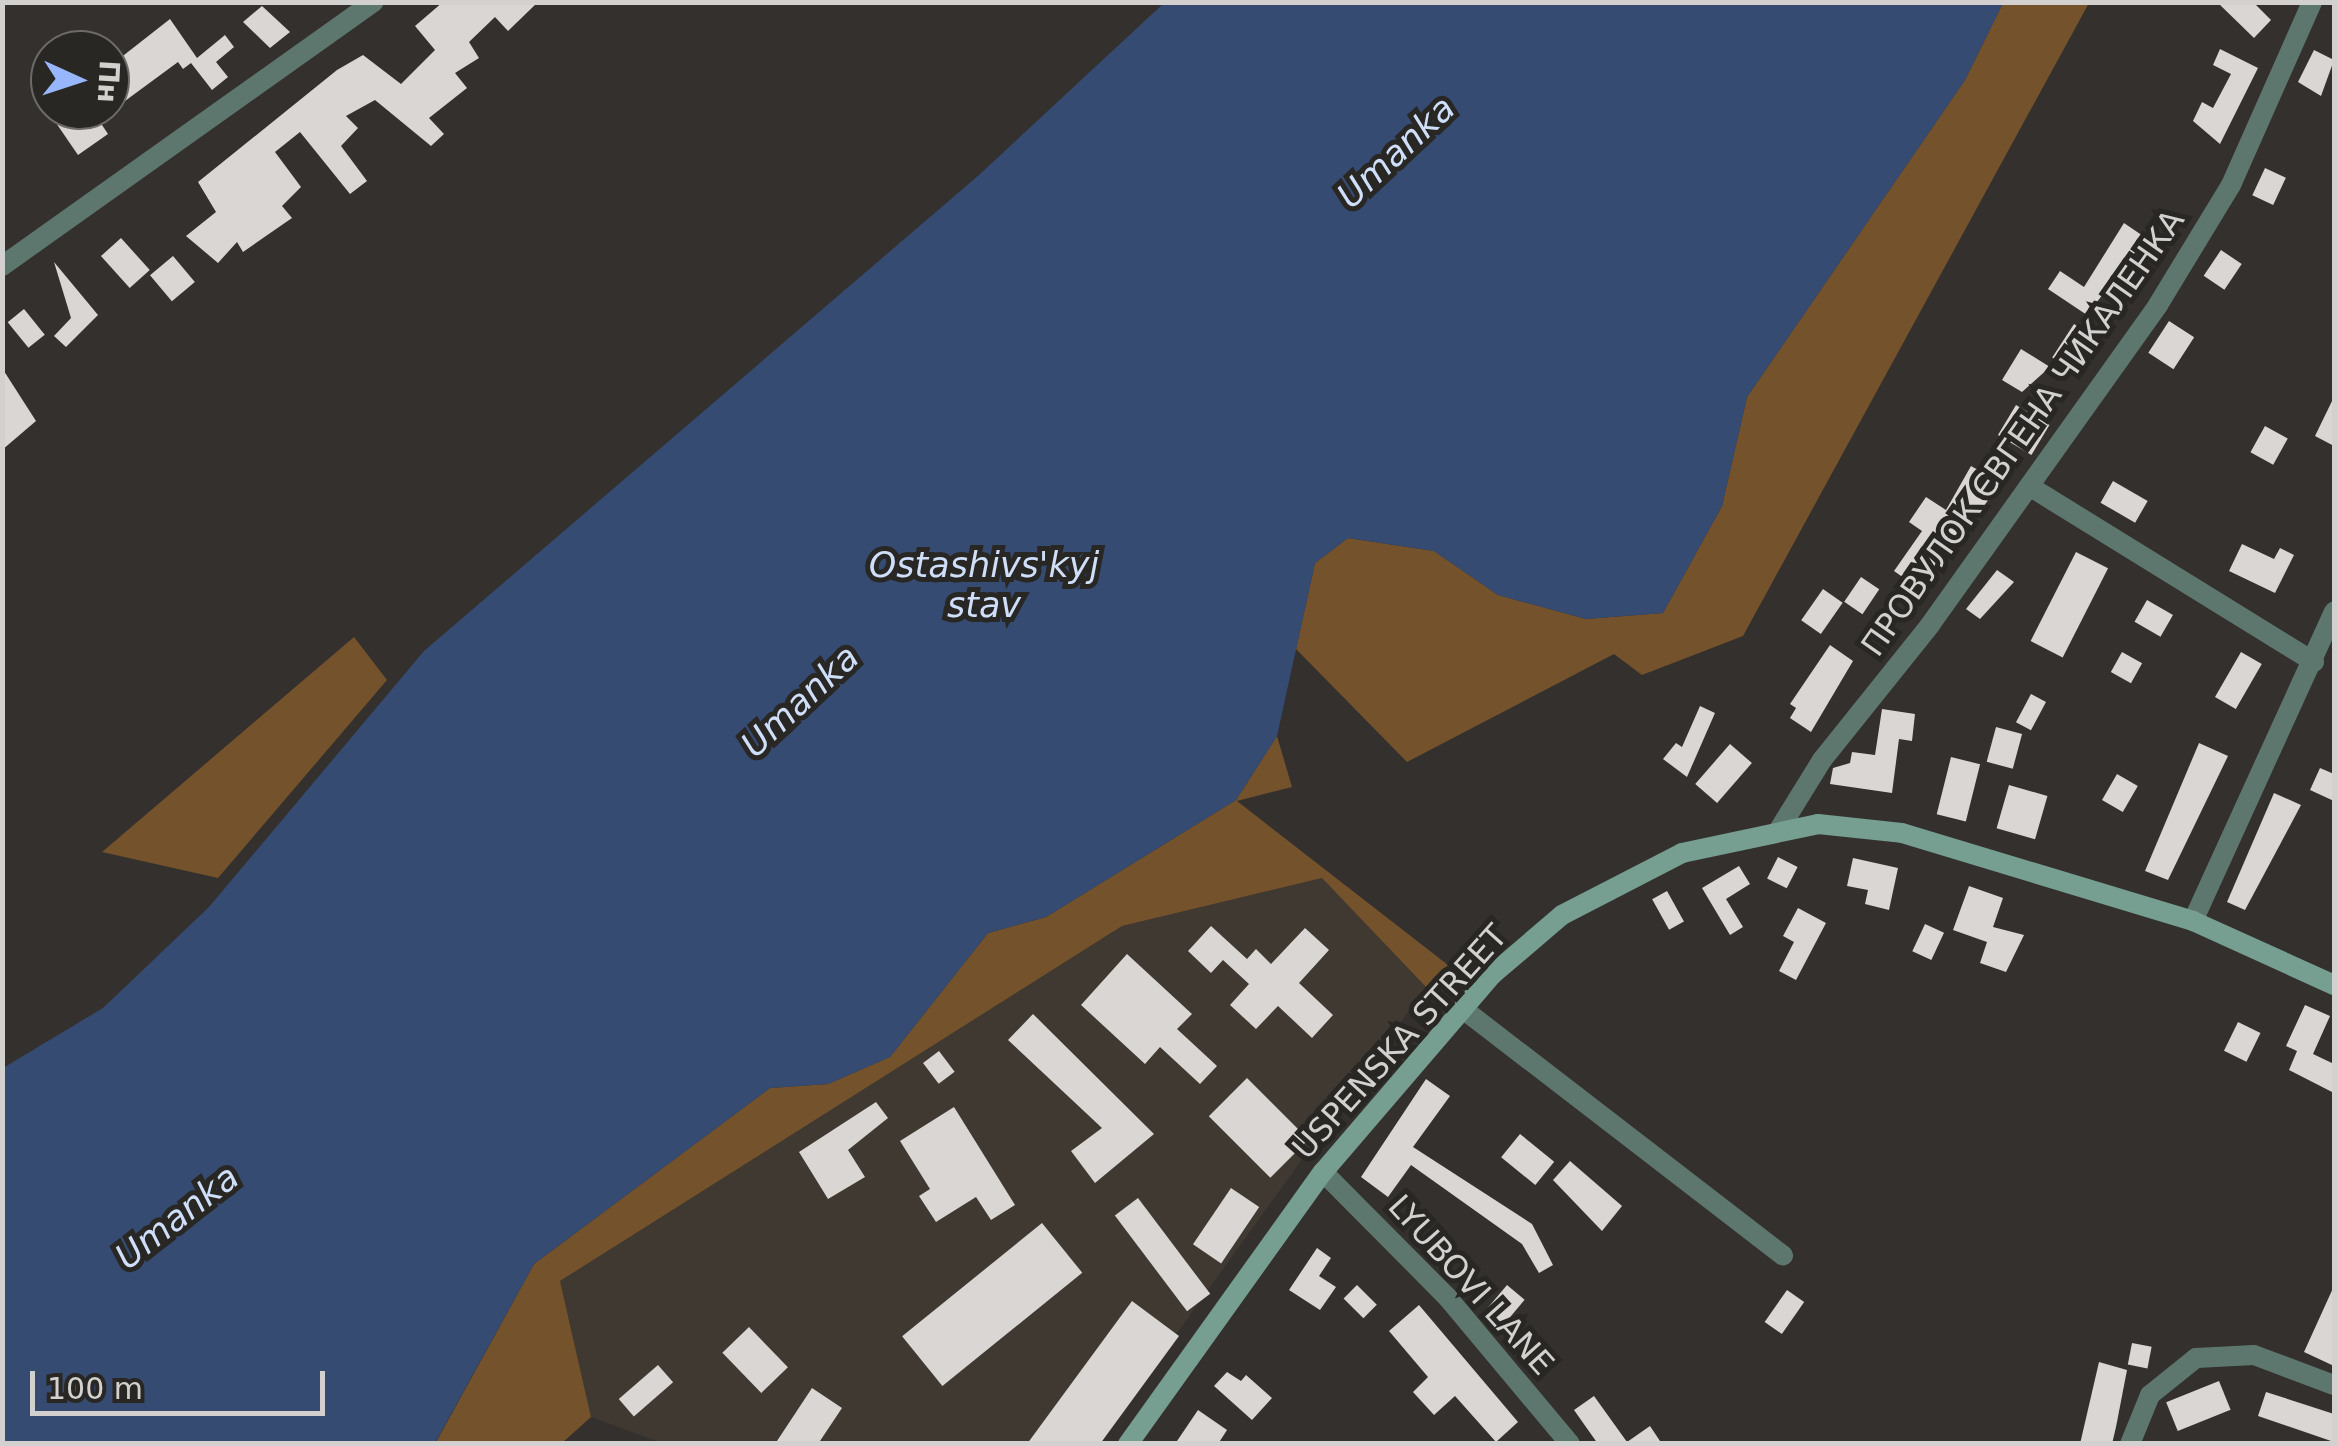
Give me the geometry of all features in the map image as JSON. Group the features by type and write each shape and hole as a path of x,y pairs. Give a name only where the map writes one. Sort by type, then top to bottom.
{"street":[{"path":"2,266 374,2"},
{"name":"ПРОВУЛОК ЄВГЕНА ЧИКАЛЕНКА","path":"1780,828 1822,760 2029,486 2158,305 2231,185 2312,2"},
{"path":"2029,486 2314,662"},
{"path":"2193,921 2334,612"},
{"name":"USPENSKA STREET","path":"1128,1444 1323,1172 1462,1009 1526,942 1600,890 1682,853 1780,828 1902,833 2193,921 2334,986"},
{"path":"1462,1009 1783,1255"},
{"name":"LYUBOVI LANE","path":"1323,1172 1448,1298 1570,1444"},
{"path":"2130,1444 2138,1414 2162,1380 2215,1353 2254,1355 2334,1386"}],"shaded area":[{"path":"2003,3 2089,3 1743,636 1642,675 1614,654 1407,762 1296,649 1315,563 1348,538 1434,551 1498,595 1586,619 1663,613 1722,506 1747,397 1965,80"},
{"path":"354,637 387,680 218,878 102,852"},
{"path":"1277,736 1292,787 1237,801 1448,965 1426,987 1322,878 1122,926 560,1281 591,1417 562,1443 435,1444 534,1264 770,1088 828,1084 890,1057 988,933 1046,917 1236,800"},
{"path":"1322,878 1426,987 1098,1443 662,1443 591,1417 560,1281 1122,926"}],"water":[{"name":"Ostashivs'kyj stav","path":"1164,3 2003,3 1965,80 1747,397 1722,506 1663,613 1586,619 1498,595 1434,551 1348,538 1315,563 1277,736 1236,800 1046,917 988,933 890,1057 828,1084 770,1088 534,1264 435,1443 3,1443 3,1068 103,1008 209,907 424,651 979,175"}],"building":[{"path":"443,2 538,2 508,31 495,17 469,42 479,58 455,73 467,88 429,118 444,134 431,146 375,100 346,116 358,128 341,146 367,181 350,194 300,132 275,152 301,187 282,206 292,218 243,252 237,242 218,263 186,236 216,212 198,182 337,70 363,55 401,84 435,50 415,26"},
{"path":"2217,2 2253,2 2271,20 2254,38"},
{"path":"262,6 290,32 270,48 243,22"},
{"path":"170,19 197,58 225,35 234,47 216,62 228,77 212,90 191,63 183,69 178,62 130,97 130,50"},
{"path":"2220,49 2258,68 2220,144 2193,121 2202,102 2213,108 2231,74 2213,65"},
{"path":"2314,50 2334,60 2321,96 2298,82"},
{"path":"61,130 105,130 108,134 78,155"},
{"path":"2265,168 2286,178 2273,205 2252,195"},
{"path":"2124,223 2146,238 2087,315 2048,289 2060,271 2084,287"},
{"path":"121,238 150,270 130,288 101,256"},
{"path":"2221,250 2242,264 2224,290 2204,276"},
{"path":"173,256 195,282 172,301 150,275"},
{"path":"54,262 98,315 66,347 54,336 71,318"},
{"path":"24,309 45,335 28,348 8,322"},
{"path":"2169,321 2194,337 2173,369 2148,353"},
{"path":"2074,324 2100,341 2078,374 2052,358"},
{"path":"2021,349 2050,367 2022,392 2002,380"},
{"path":"2,368 36,421 2,450"},
{"path":"2334,397 2334,446 2315,436"},
{"path":"2016,405 2049,425 2031,455 1998,435"},
{"path":"2265,426 2288,439 2273,465 2250,452"},
{"path":"1971,466 2001,483 1921,590 1894,571 1922,531 1909,522 1926,497 1946,510"},
{"path":"2113,481 2148,501 2135,523 2100,503"},
{"path":"2242,544 2274,559 2280,548 2294,555 2275,593 2229,571"},
{"path":"2076,552 2108,568 2063,657 2031,641"},
{"path":"1997,570 2014,582 1980,619 1966,609"},
{"path":"1861,577 1879,589 1862,614 1844,602"},
{"path":"1823,589 1843,603 1821,634 1801,620"},
{"path":"2147,600 2173,615 2160,637 2134,622"},
{"path":"1830,645 1853,661 1811,732 1790,718 1796,708 1790,704"},
{"path":"2122,652 2142,663 2131,683 2111,672"},
{"path":"2241,652 2262,664 2236,709 2215,697"},
{"path":"2031,694 2046,702 2031,730 2016,722"},
{"path":"1700,706 1715,713 1687,777 1663,759 1676,743 1682,747"},
{"path":"1882,709 1915,714 1912,741 1899,739 1892,793 1830,784 1833,768 1850,763 1852,752 1875,755"},
{"path":"1996,727 2022,734 2013,769 1987,762"},
{"path":"2199,743 2228,756 2168,880 2145,871"},
{"path":"1730,744 1752,763 1717,803 1695,784"},
{"path":"1951,757 1980,764 1966,822 1937,814"},
{"path":"2320,768 2334,774 2334,801 2310,790"},
{"path":"2117,774 2138,786 2123,812 2102,800"},
{"path":"2009,785 2047,796 2035,839 1997,828"},
{"path":"2274,793 2301,805 2245,910 2227,902"},
{"path":"1778,857 1798,867 1787,888 1767,878"},
{"path":"1853,858 1898,868 1889,910 1865,904 1868,890 1847,886"},
{"path":"1739,866 1750,884 1726,899 1743,927 1730,935 1702,888"},
{"path":"1969,886 2003,898 1993,927 2024,935 2006,972 1980,963 1987,942 1953,930"},
{"path":"1667,891 1684,922 1669,930 1652,899"},
{"path":"1798,908 1826,923 1796,980 1779,971 1794,942 1783,936"},
{"path":"1925,924 1944,933 1931,960 1912,951"},
{"path":"1211,926 1247,959 1256,949 1271,964 1305,928 1329,950 1299,983 1333,1015 1312,1038 1278,1006 1256,1029 1230,1005 1249,984 1223,960 1211,973 1188,951"},
{"path":"1127,954 1192,1014 1177,1029 1217,1066 1200,1084 1160,1047 1145,1064 1081,1005"},
{"path":"2305,1005 2330,1016 2313,1054 2334,1064 2334,1093 2289,1070 2297,1051 2286,1046"},
{"path":"1033,1014 1154,1134 1095,1183 1071,1151 1102,1128 1008,1040"},
{"path":"2238,1022 2260,1033 2246,1062 2224,1051"},
{"path":"939,1051 955,1072 939,1084 923,1063"},
{"path":"1247,1078 1309,1140 1270,1178 1209,1116"},
{"path":"1426,1079 1450,1096 1413,1147 1532,1224 1553,1265 1539,1273 1522,1244 1411,1165 1388,1197 1361,1177"},
{"path":"876,1102 888,1118 848,1150 865,1177 828,1199 799,1152"},
{"path":"954,1107 1015,1205 991,1220 976,1197 936,1222 919,1196 930,1189 900,1141"},
{"path":"1520,1134 1554,1162 1535,1185 1501,1157"},
{"path":"1570,1161 1622,1206 1602,1231 1553,1180"},
{"path":"1231,1188 1259,1207 1221,1263 1193,1244"},
{"path":"1138,1198 1210,1294 1187,1311 1115,1215"},
{"path":"1042,1223 1082,1273 942,1386 902,1336"},
{"path":"1317,1248 1331,1258 1319,1276 1336,1287 1320,1310 1289,1290"},
{"path":"1357,1285 1377,1305 1363,1318 1344,1298"},
{"path":"1507,1285 1525,1300 1500,1329 1483,1314"},
{"path":"2334,1286 2334,1366 2304,1352"},
{"path":"1787,1290 1804,1302 1782,1334 1765,1322"},
{"path":"1132,1301 1179,1336 1100,1444 1027,1444"},
{"path":"1419,1305 1518,1422 1496,1442 1455,1396 1434,1415 1413,1392 1428,1377 1389,1331"},
{"path":"749,1327 788,1367 761,1393 722,1353"},
{"path":"2132,1343 2152,1347 2147,1368 2128,1365"},
{"path":"2099,1362 2127,1370 2116,1427 2112,1444 2080,1444"},
{"path":"658,1365 673,1382 634,1416 619,1399"},
{"path":"1227,1372 1241,1381 1246,1375 1272,1398 1252,1420 1214,1386"},
{"path":"2219,1381 2231,1410 2178,1431 2166,1402"},
{"path":"812,1388 842,1408 818,1444 775,1444"},
{"path":"2266,1392 2334,1414 2334,1442 2258,1416"},
{"path":"1594,1396 1627,1442 1650,1426 1662,1444 1598,1444 1574,1410"},
{"path":"1198,1410 1227,1430 1218,1444 1175,1444"}],"water label":[{"name":"Umanka","path":"1396,152"},
{"name":"Umanka","path":"800,701"},
{"name":"Umanka","path":"177,1217"}]}
